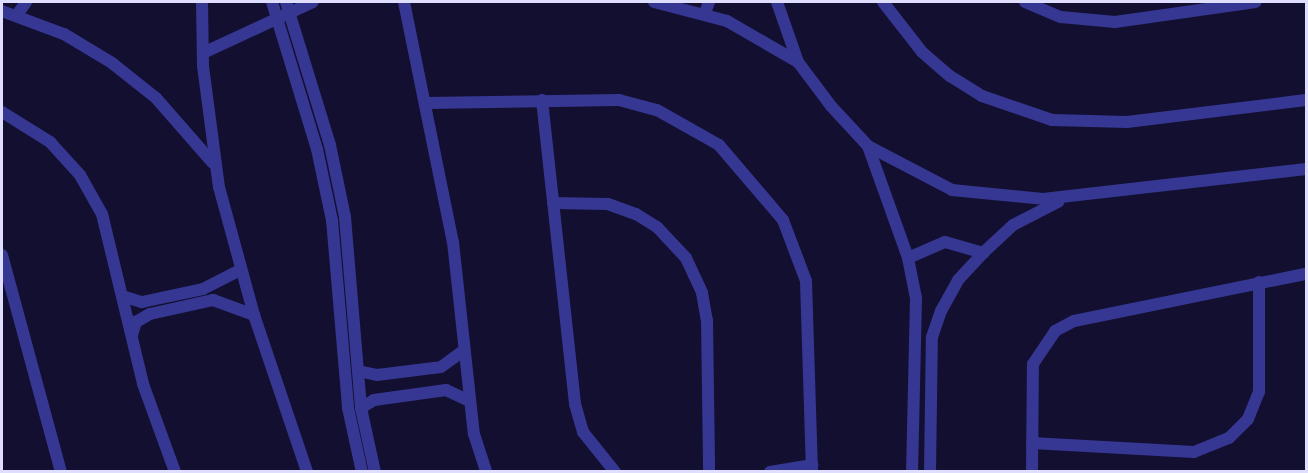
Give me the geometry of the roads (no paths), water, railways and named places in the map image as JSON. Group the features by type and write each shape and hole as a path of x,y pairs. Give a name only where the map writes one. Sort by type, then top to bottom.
{"street":[{"path":"17,15 26,2"},
{"path":"202,2 203,53 216,167 240,270 307,471"},
{"path":"272,2 317,149 332,220 348,408 362,471"},
{"path":"203,53 277,16 287,6 313,2"},
{"path":"404,2 453,242 470,400 486,471"},
{"path":"654,2 707,7 798,62 868,146 908,258 916,298 912,471"},
{"path":"777,2 798,62"},
{"path":"883,2 922,52 950,76 982,96 1052,120 1127,122 1306,100"},
{"path":"1026,2 1061,17 1115,22 1256,2"},
{"path":"287,6 330,145 345,217 361,408 375,471"},
{"path":"2,11 17,15 112,63 156,98 216,167"},
{"path":"542,100 575,404 583,432 615,471"},
{"path":"426,104 619,100 692,127 719,145 783,219 796,250 810,308 812,468 770,471"},
{"path":"2,112 50,142 80,175 102,214 132,335 171,471"},
{"path":"868,146 952,190 1043,199 1306,169"},
{"path":"930,471 932,337 958,280 983,253 1031,215 1088,194"},
{"path":"553,203 590,202 636,214 657,226 686,258 707,320 709,471"},
{"path":"908,258 945,242 983,253"},
{"path":"2,255 61,471"},
{"path":"122,296 142,302 203,289 240,270"},
{"path":"1032,471 1033,364 1056,331 1074,321 1306,274"},
{"path":"1032,443 1194,452 1229,438 1248,419 1259,392 1259,282"},
{"path":"132,335 136,322 150,314 213,300 254,315"},
{"path":"358,371 377,375 441,367 463,351"},
{"path":"361,408 374,400 446,390 470,400"}]}
